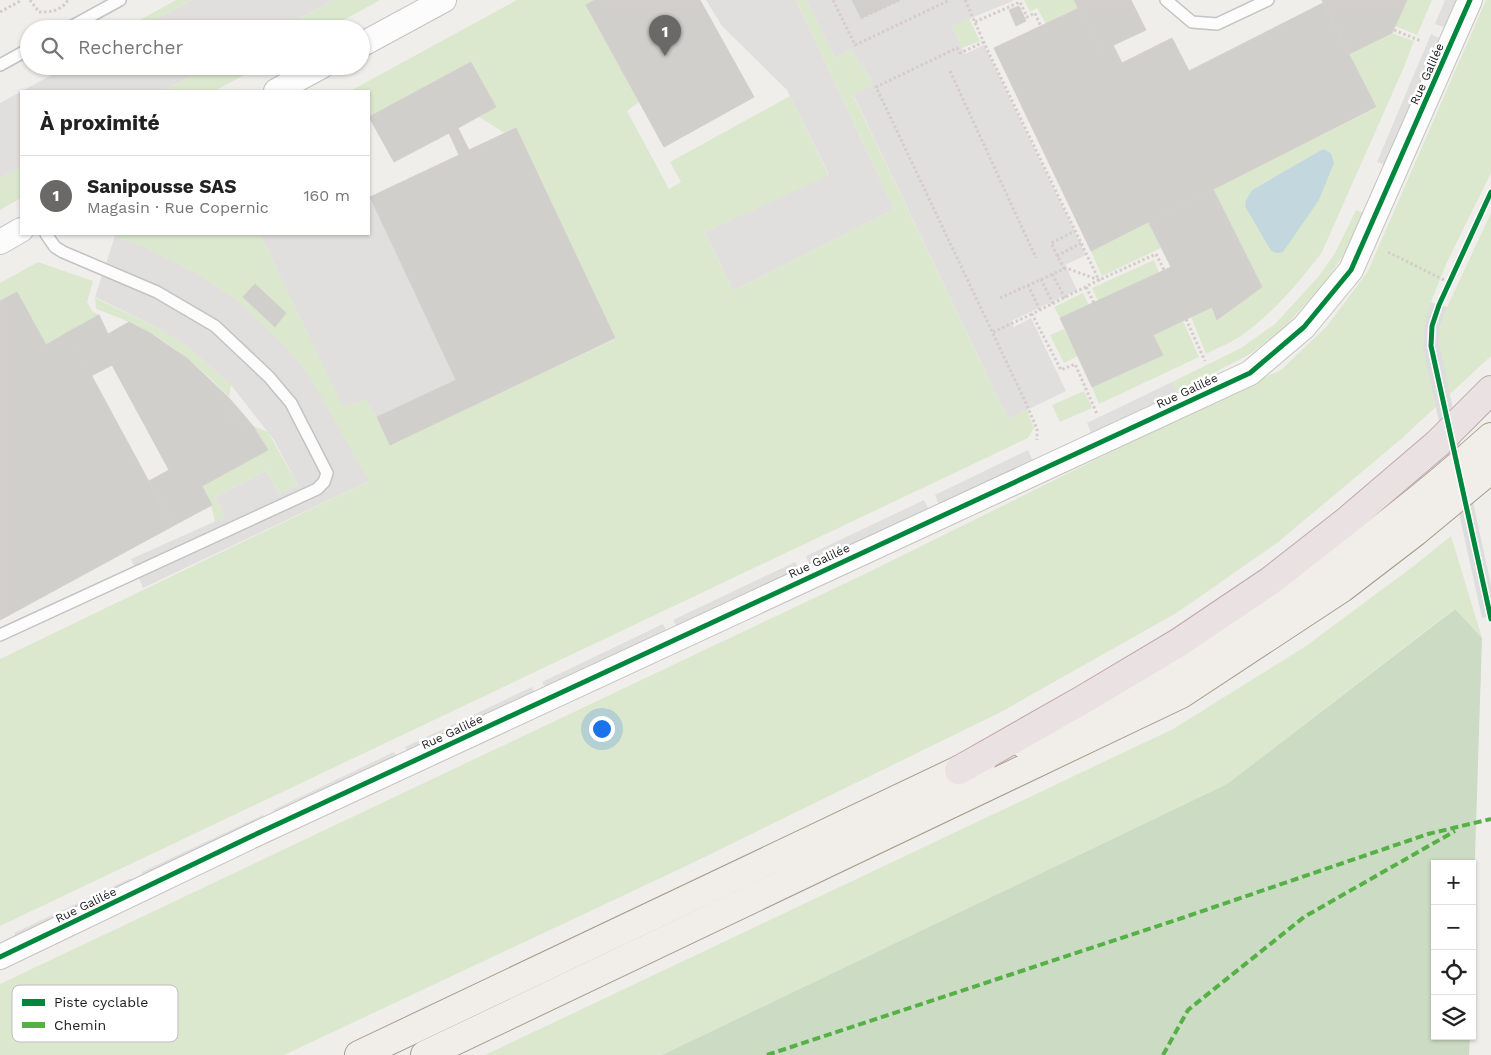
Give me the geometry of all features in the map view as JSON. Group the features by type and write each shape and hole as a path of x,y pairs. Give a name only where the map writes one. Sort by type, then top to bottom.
{"highway":[{"path":"959,770 1162,652 1270,581 1348,520 1437,444 1491,390"}],"main road":[{"path":"359,1055 959,770 1051,733 1142,686 1223,639 1305,585 1404,511 1491,437"},
{"path":"425,1055 1181,694 1342,588 1415,532 1491,469"}],"street":[{"path":"370,40 444,0"},
{"name":"Rue Galilée","path":"0,957 252,836 1250,373 1304,327 1351,270 1470,0"},
{"path":"278,90 305,75"},
{"path":"0,242 20,231"}],"lane":[{"path":"83,20 120,0"},
{"path":"1166,0 1192,22 1217,24 1268,0"},
{"path":"0,65 20,54"},
{"path":"0,635 317,488 324,482 327,473 291,403 269,377 215,326 157,292 63,252 55,247 47,235"}],"path":[{"path":"0,12 22,0"},
{"path":"30,0 39,12 52,12 64,6 68,0"},
{"path":"832,0 855,45 950,0"},
{"path":"861,18 899,0"},
{"path":"965,0 1100,280"},
{"path":"975,22 1020,2 1027,17 1035,13 1040,27"},
{"path":"1394,30 1421,41"},
{"path":"984,42 960,53 957,48 876,87 993,332 1037,429 1037,440"},
{"path":"950,71 1036,258"},
{"path":"1064,269 1051,242 1075,231"},
{"path":"1365,240 1450,283"},
{"path":"1058,256 1081,243"},
{"path":"993,332 1156,254 1164,270"},
{"path":"1000,298 1066,268 1100,280"},
{"path":"1052,274 1065,298"},
{"path":"1041,279 1053,304"},
{"path":"1028,285 1040,310"},
{"path":"1086,287 1094,302"},
{"path":"1032,314 1061,370 1075,364 1096,414"},
{"path":"1186,318 1205,361"}],"green space":[{"path":"176,0 192,0 155,20 140,20"},
{"path":"334,0 380,0 344,20 297,20"},
{"path":"517,0 595,0 586,5 639,102 627,111 669,189 681,182 670,162 790,96 829,176 705,232 733,291 894,209 796,0 806,0 835,58 852,49 861,67 864,66 873,85 853,95 1008,419 1027,410 1034,428 1028,438 0,926 0,659 369,481 192,271 113,235 260,235 343,406 365,399 391,444 615,339 516,129 505,133 479,117 496,107 472,62 370,116 370,90 352,90"},
{"path":"1024,0 1074,0 1079,8 1046,24 1037,8 1030,12"},
{"path":"1407,0 1432,0 1417,35 1395,26"},
{"path":"1486,0 1491,0 1491,173 1447,262 1431,302 1447,307 1491,213 1491,356 1400,440 1277,543 1178,612 1001,712 684,867 284,1055 0,1055 0,984 869,572 1224,396 1281,370 1327,326 1368,271"},
{"path":"969,18 980,41 962,48 952,26"},
{"path":"1392,33 1414,41 1322,252 1304,275 1264,318 1241,336 1206,354 1191,317 1212,307 1218,320 1262,287 1213,189 1376,108 1349,54","holes":["1323,149 1331,153 1245,206 1252,190"]},
{"path":"193,75 244,75 217,90 165,90"},
{"path":"20,168 20,199 0,210 0,178"},
{"path":"1356,210 1364,213 1344,254 1323,285 1279,333 1250,354 1177,392 1172,382 1241,348 1275,324 1319,276 1335,253"},
{"path":"1148,221 1161,248 1102,276 1091,251"},
{"path":"1154,260 1159,272 1098,301 1092,288"},
{"path":"38,262 93,281 87,302 92,311 99,315 46,345 17,292 0,301 0,283"},
{"path":"1083,293 1089,305 1060,318 1054,307"},
{"path":"95,298 158,328 188,347 231,385 229,397 195,365 171,346 131,323 96,309"},
{"path":"1183,321 1199,357 1099,404 1092,387 1162,355 1153,335"},
{"path":"1064,329 1078,356 1064,363 1050,335"},
{"path":"1084,391 1092,408 1060,422 1052,405"},
{"path":"253,426 268,432 298,485 279,494 266,471 215,497 225,517 215,522 211,505 202,486 268,450"},
{"path":"1451,536 1482,638 1454,609 1227,784 662,1055 485,1055 1173,729 1306,646"},
{"path":"1455,609 1482,638 1475,860 1431,860 1431,1040 1470,1040 1469,1055 662,1055 1227,784"}],"shaded area":[{"path":"192,0 334,0 297,20 155,20"},
{"path":"706,0 796,0 894,209 733,291 705,232 829,175 787,90 722,26"},
{"path":"806,0 1015,0 952,26 965,54 984,45 1086,255 1065,265 1077,290 1011,321 1014,327 1031,318 1066,391 1008,419 853,94 873,85 864,66 861,67 852,49 835,58"},
{"path":"1445,0 1456,0 1444,27 1435,24"},
{"path":"1431,34 1439,38 1385,165 1377,162"},
{"path":"51,75 193,75 165,90 24,90"},
{"path":"20,93 20,168 0,178 0,103"},
{"path":"1323,149 1331,153 1334,163 1319,200 1283,252 1271,251 1245,206 1246,200 1252,190"},
{"path":"370,197 456,380 377,417 365,399 343,407 260,235 370,235"},
{"path":"115,236 144,247 192,271 237,300 284,345 307,372 369,481 143,588 131,559 225,517 215,497 266,471 279,494 298,485 274,440 231,385 188,347 158,328 95,297"},
{"path":"1172,382 1177,392 1091,433 1087,423"},
{"path":"1028,450 1033,461 939,505 935,495"},
{"path":"924,500 929,510 810,566 806,556"},
{"path":"795,562 800,571 678,629 673,620"},
{"path":"663,624 668,634 547,692 542,682"},
{"path":"532,687 537,696 410,757 405,747"},
{"path":"394,752 399,762 278,819 273,810"},
{"path":"263,815 268,824 147,882 142,872"},
{"path":"131,878 137,887 18,943 14,933"}],"pier":[{"path":"1431,303 1447,307 1440,326 1439,344 1491,585 1491,616 1482,618 1423,348 1425,323"}],"building":[{"path":"595,0 700,0 754,97 664,147 586,5"},
{"path":"852,0 900,0 861,18"},
{"path":"1074,0 1131,0 1146,30 1101,51"},
{"path":"1322,0 1407,0 1392,33 1349,54"},
{"path":"1323,3 1376,107 1091,251 994,48 1079,8 1101,51 1113,45 1122,63 1172,38 1189,71"},
{"path":"1019,6 1026,21 1016,26 1009,10"},
{"path":"471,62 496,107 458,128 469,150 516,128 615,338 390,445 377,417 456,380 370,197 459,155 449,133 394,162 370,116"},
{"path":"1213,189 1262,287 1217,320 1212,307 1153,335 1163,355 1092,387 1060,318 1171,267 1148,221"},
{"path":"255,284 286,313 275,327 243,297"},
{"path":"17,292 46,345 68,332 173,526 0,620 0,301"},
{"path":"99,315 108,334 129,322 150,333 188,359 229,398 225,411 231,421 253,426 268,450 202,486 212,505 173,526 149,481 169,470 112,365 91,376 68,332"},
{"path":"229,398 253,426 231,421 225,411"}],"marked path":[{"path":"767,1055 1182,918 1428,834 1491,819"},
{"path":"1163,1055 1188,1010 1304,917 1455,831"}],"cycle path":[{"path":"0,957 252,836 1250,373 1304,327 1351,270 1470,0"},
{"path":"1491,192 1439,305 1432,326 1431,346 1491,619"}],"place":[{"name":"Sanipousse SAS","path":"665,56"}]}
